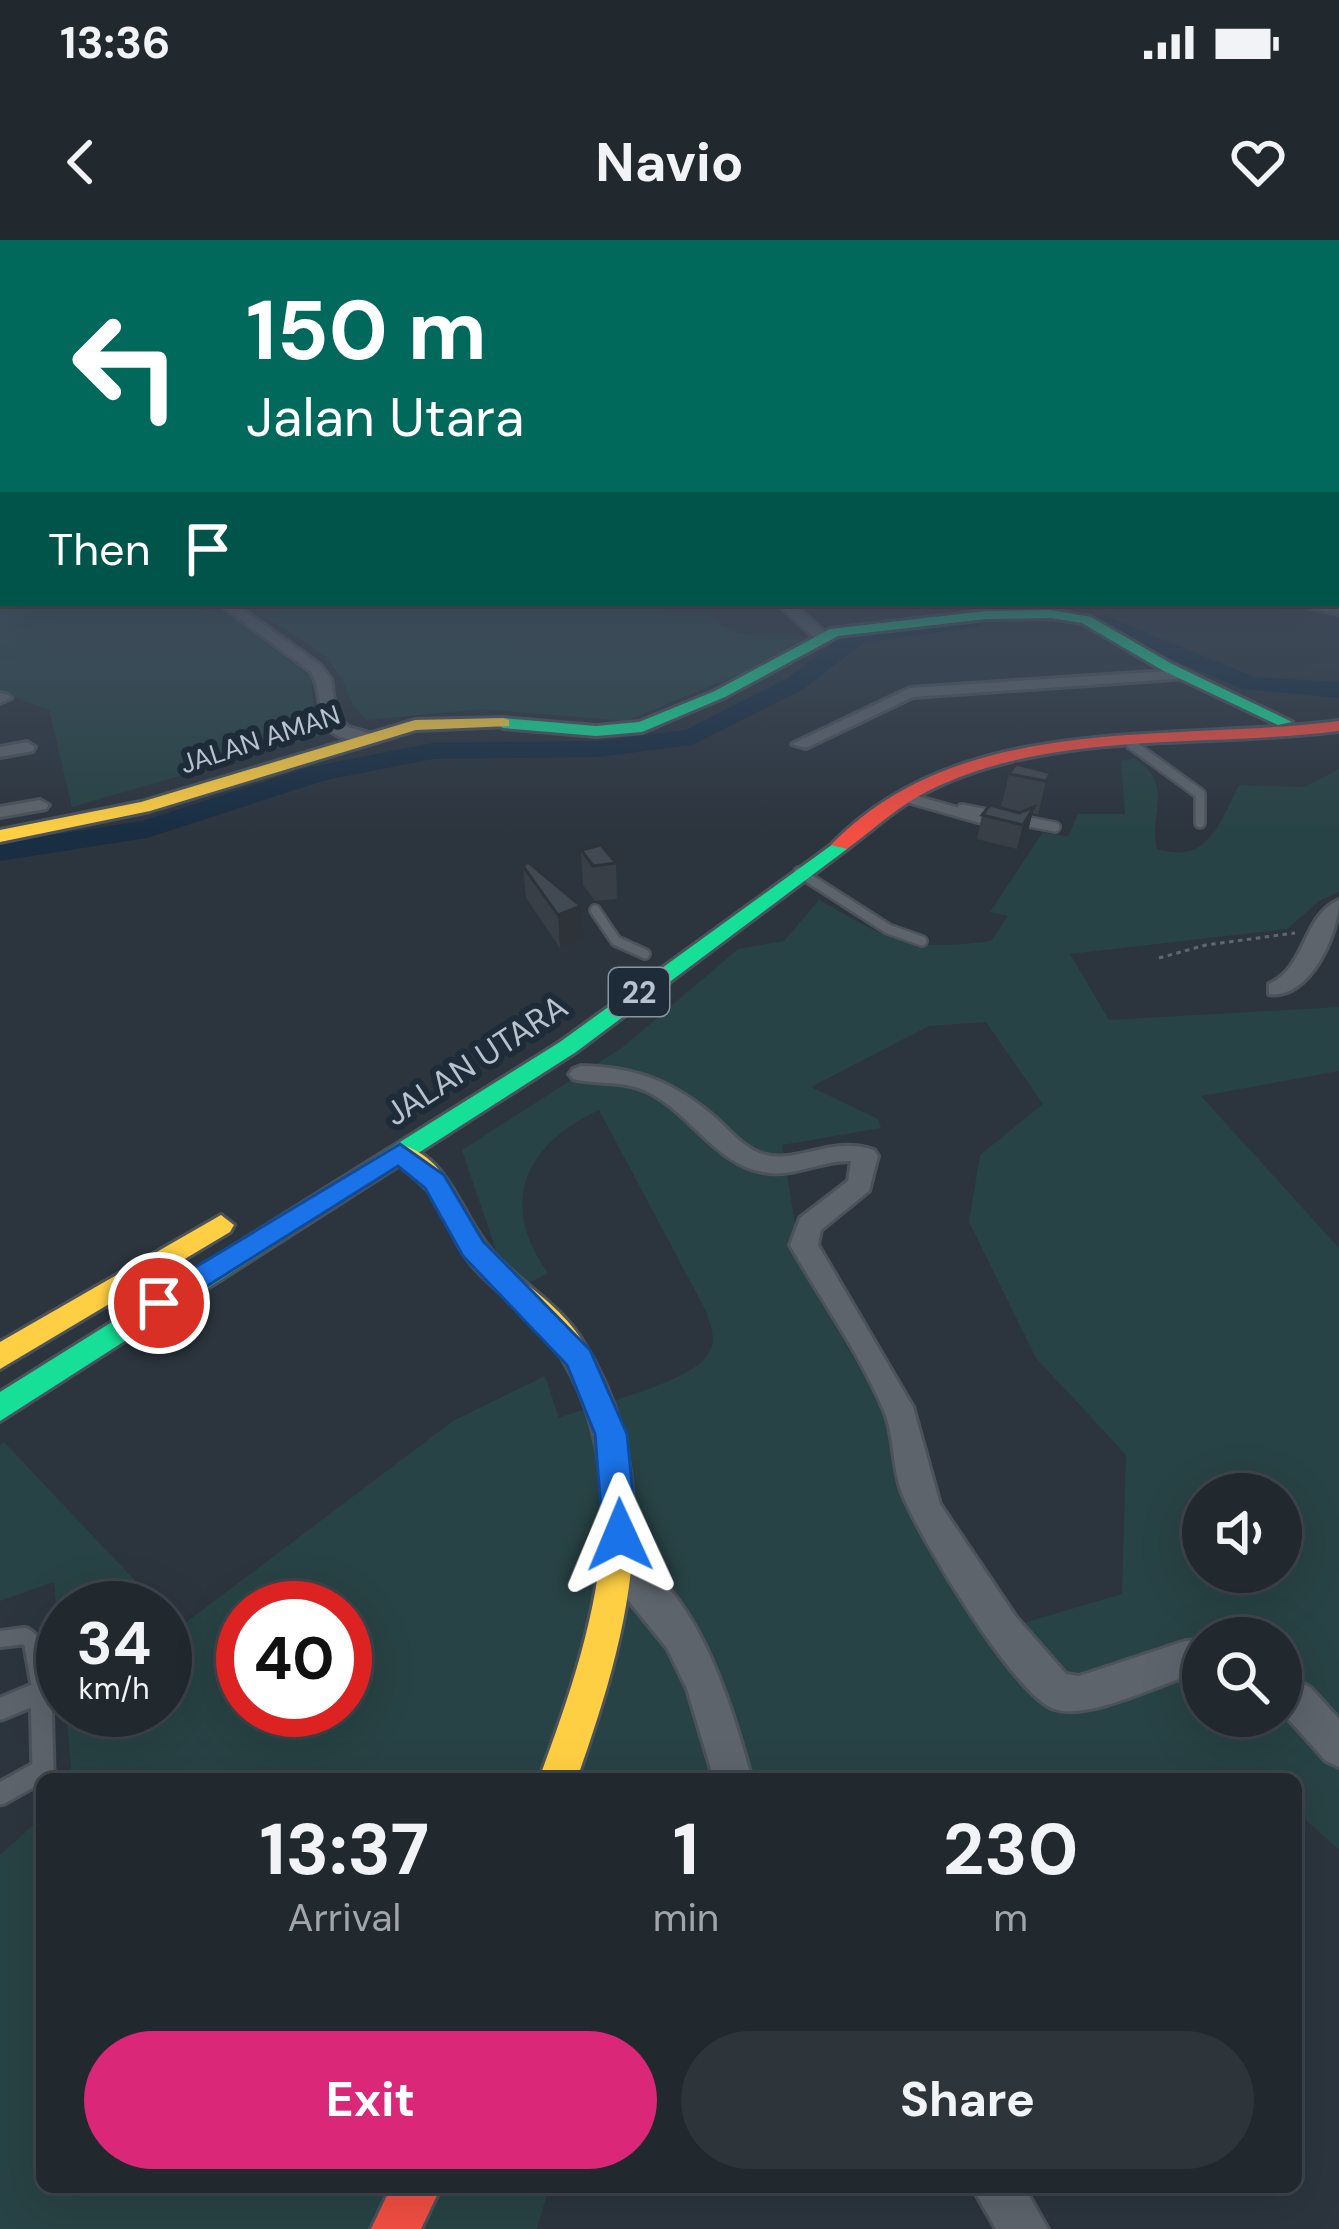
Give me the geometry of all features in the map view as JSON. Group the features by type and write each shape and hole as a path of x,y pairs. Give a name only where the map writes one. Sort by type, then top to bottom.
{"main road":[{"name":"JALAN AMAN","path":"0,836 144,806 367,736 444,722 596,730 642,727 720,694 804,647"},
{"name":"JALAN AMAN","path":"1137,647 1183,675 1284,722"},
{"name":"JALAN UTARA","path":"351,1151 449,1094 809,834 933,763 1047,737 1284,722 1339,710"},
{"path":"1284,722 1303,728 1339,723"},
{"name":"JALAN UTARA","path":"0,1408 568,1048 903,797 946,776 1016,754 1276,737 1339,723"},
{"path":"400,1153 435,1182 473,1249 580,1359 597,1391 618,1467 618,1567 604,1644 561,1773"},
{"path":"0,1357 247,1210"},
{"path":"394,2229 414,2193"}],"street":[{"path":"286,647 323,679 328,718 342,730 367,736"},
{"path":"800,744 910,693 1183,675"},
{"path":"0,752 26,747"},
{"path":"0,812 40,805"},
{"path":"1277,988 1304,974 1319,930 1339,906"},
{"path":"581,1074 622,1072 664,1088 730,1147 758,1163 798,1164 849,1149 865,1156 860,1185 809,1225 804,1244 898,1407 910,1434 910,1463 920,1500 996,1617 1043,1681 1058,1692 1079,1694 1182,1660"},
{"path":"618,1567 646,1587 682,1632 711,1702 731,1773"},
{"path":"1302,1706 1339,1748"},
{"path":"1001,2193 1024,2229"}],"lane":[{"path":"1131,744 1200,794 1200,823"},
{"path":"903,797 1015,828"},
{"path":"945,810 989,810 1055,827"},
{"path":"799,872 888,929 922,941"},
{"path":"595,910 616,941 645,955"},
{"path":"0,1640 25,1636 32,1642 36,1665"},
{"path":"0,1709 36,1695"},
{"path":"38,1773 43,1770 42,1737"},
{"path":"0,1794 36,1774"}],"path":[{"path":"1159,958 1206,944 1319,930"}],"green space":[{"path":"0,647 272,647 311,677 314,717 332,732 72,807 49,710 0,692"},
{"path":"312,647 787,647 745,672 626,721 481,709 367,720"},
{"path":"1134,758 1147,768 1157,789 1157,849 1189,851 1210,838 1239,785 1304,787 1339,769 1339,892 1319,901 1287,929 1070,954 1109,1020 1339,1007 1339,1071 1201,1096 1339,1248 1339,1850 1302,1816 1302,1773 71,1773 68,1737 192,1737 192,1618 216,1600 216,1737 372,1737 372,1581 241,1581 453,1421 545,1376 559,1418 661,1384 707,1356 713,1339 706,1311 599,1110 553,1140 527,1178 524,1222 548,1273 521,1287 500,1262 462,1150 623,1047 738,949 784,941 819,900 900,940 938,945 991,941 1008,916 990,912 1043,832 1068,837 1078,814 1125,814 1121,761","holes":["986,1022 1043,1104 980,1155 969,1222 1036,1358 1126,1455 1122,1594 990,1633 910,1512 893,1463 889,1419 803,1271 782,1145 881,1128 878,1119 811,1087 929,1026"]},
{"path":"4,1442 135,1581 36,1581 36,1588 0,1601 0,1445"},
{"path":"36,1822 36,2193 547,2193 537,2229 0,2229 0,1855"}],"building":[{"path":"1016,764 1051,773 1046,781 1009,774"},
{"path":"990,805 1019,813 1034,807 1023,825 982,815"},
{"path":"601,845 616,863 593,866 581,850"},
{"path":"528,862 581,906 558,915 523,866"}],"waterway":[{"path":"0,852 147,829 320,773 433,751 598,749 692,737 795,684 843,647"},
{"path":"1162,647 1251,684 1339,690"}],"traffic: fast":[{"path":"503,723 596,731 642,727 720,694 808,647"},
{"path":"1132,647 1284,722"},
{"path":"0,1408 568,1047 840,845"}],"traffic: slow":[{"path":"0,836 144,807 415,725 503,723"},
{"path":"400,1153 441,1189 483,1259 564,1337 599,1401 615,1454 620,1508 608,1618 560,1773"},
{"path":"0,1357 221,1225"}],"traffic: jam":[{"path":"840,845 922,787 967,767 1017,754 1339,726"},
{"path":"395,2229 414,2193"}],"route":[{"path":"159,1303 400,1153 435,1182 473,1249 580,1359 611,1434 618,1467 620,1535"}]}
